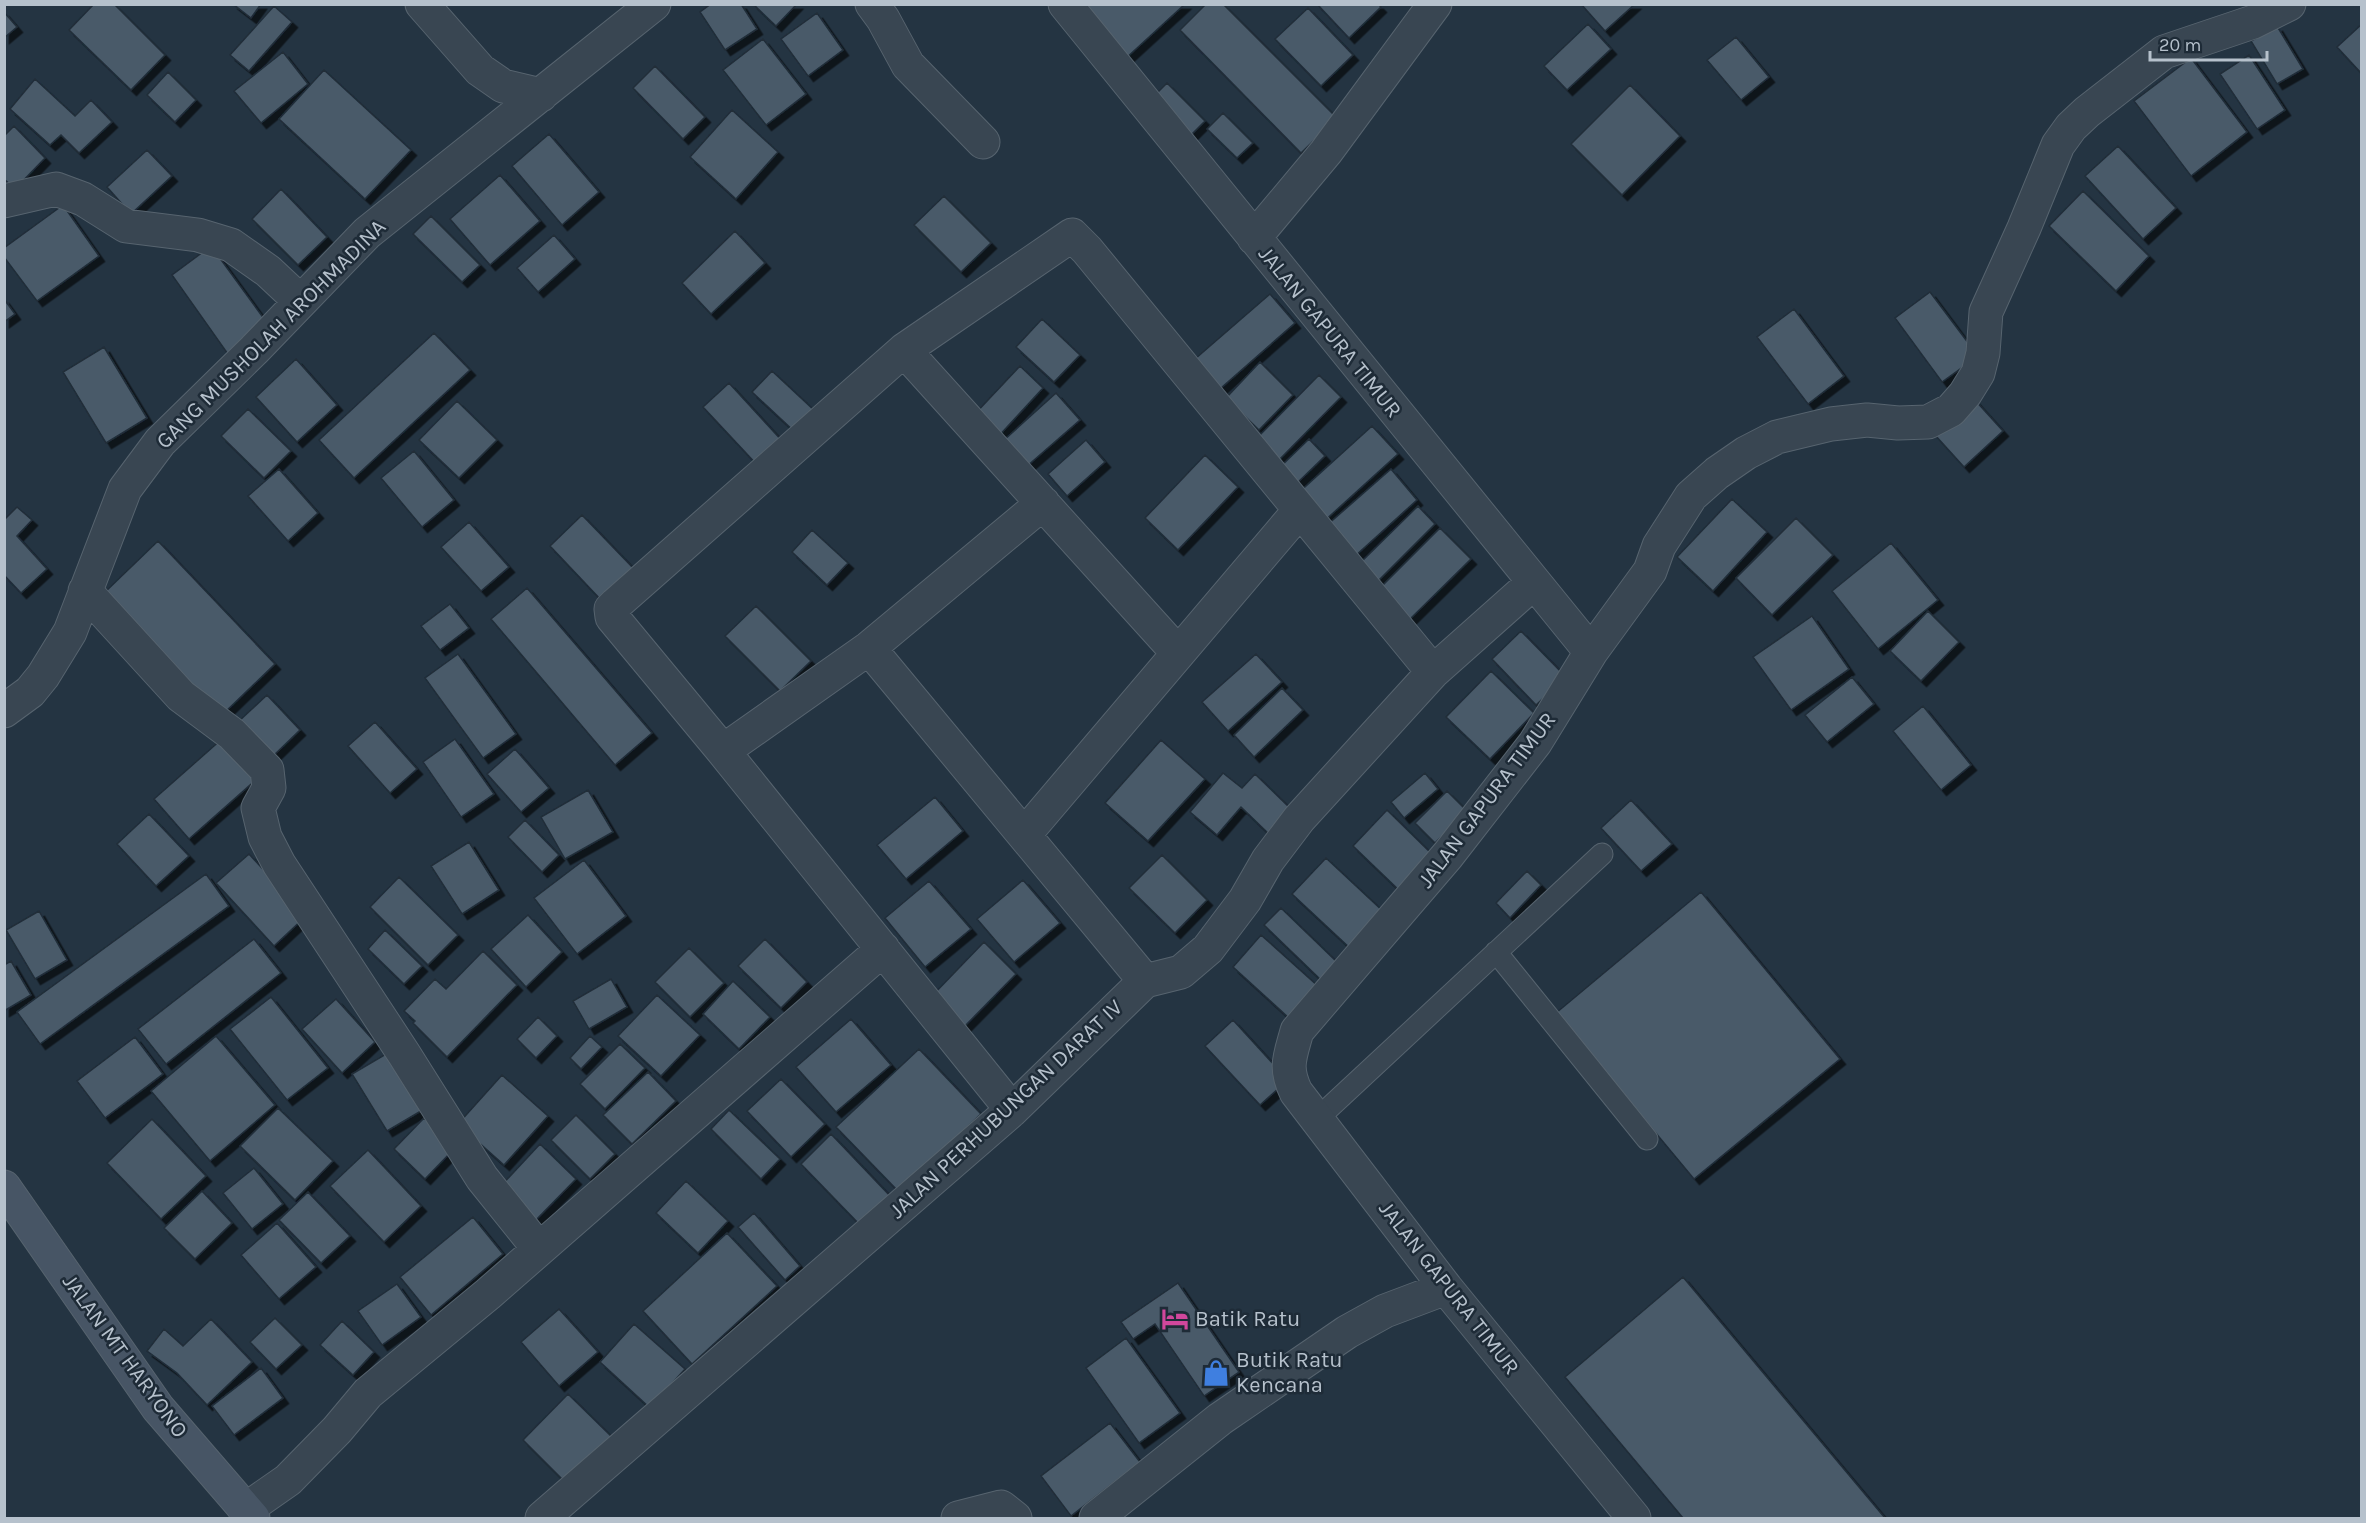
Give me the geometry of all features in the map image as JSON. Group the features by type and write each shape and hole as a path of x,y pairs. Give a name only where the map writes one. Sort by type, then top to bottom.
{"main road":[{"name":"JALAN MT HARYONO","path":"4,1186 158,1408 249,1514"}],"street":[{"path":"422,4 480,70 503,86 541,95"},
{"name":"GANG MUSHOLAH AROHMADINA","path":"4,711 30,692 43,676 70,632 125,489 160,442 254,350 366,233 654,4"},
{"path":"872,4 883,19 908,65 983,142"},
{"name":"JALAN GAPURA TIMUR","path":"1065,4 1591,652 1535,743 1492,799 1448,855 1297,1031 1289,1058 1289,1076 1296,1092 1446,1288 1632,1518"},
{"path":"1254,238 1326,152 1435,4"},
{"path":"1591,652 1650,571 1663,539 1691,496 1717,473 1746,453 1777,437 1831,424 1867,420 1928,422 1951,410 1978,374 1983,353 1986,312 2058,145 2071,127 2164,52 2253,22 2289,4"},
{"path":"4,201 56,189 83,199 126,226 198,235 231,245 268,271 300,301"},
{"path":"1012,1110 612,617 611,609 904,350 1072,235 1087,250 1433,672"},
{"path":"904,350 1178,653"},
{"path":"723,751 869,648 1043,503"},
{"path":"1024,835 1300,510"},
{"path":"869,648 1145,981 1181,972 1208,949 1245,900 1268,861 1299,819 1433,672 1533,583"},
{"path":"85,591 181,696 232,734 267,770 269,788 258,808 265,837 279,864 482,1178 539,1249"},
{"path":"249,1514 288,1480 337,1430 368,1393 539,1249 883,949"},
{"name":"JALAN PERHUBUNGAN DARAT IV","path":"542,1518 1012,1110 1145,981"},
{"path":"1096,1518 1220,1419 1347,1332 1385,1311 1446,1288"},
{"path":"958,1518 1001,1507 1015,1518"}],"lane":[{"path":"1317,1119 1602,854"},
{"path":"1496,952 1647,1139"}],"building":[{"path":"94,4 114,4 165,55 131,90 69,30"},
{"path":"233,4 261,4 251,18"},
{"path":"711,4 741,4 757,29 725,50 700,12"},
{"path":"753,4 797,4 776,26"},
{"path":"1074,4 1185,4 1124,60"},
{"path":"1206,4 1223,4 1337,118 1301,153 1180,30"},
{"path":"1317,4 1378,4 1381,7 1349,38"},
{"path":"1581,4 1635,4 1605,31"},
{"path":"274,6 292,22 249,71 230,55"},
{"path":"1308,8 1353,55 1321,86 1275,39"},
{"path":"4,12 17,27 4,38"},
{"path":"817,13 843,50 808,76 781,39"},
{"path":"1588,24 1611,49 1567,90 1544,66"},
{"path":"2362,24 2362,74 2337,47"},
{"path":"2277,26 2303,69 2277,84 2251,41"},
{"path":"1736,37 1769,77 1741,100 1707,60"},
{"path":"763,39 806,94 766,125 723,70"},
{"path":"283,52 308,84 261,123 234,91"},
{"path":"2249,55 2285,110 2257,129 2220,74"},
{"path":"2191,58 2247,132 2191,176 2134,101"},
{"path":"655,66 705,117 683,139 633,88"},
{"path":"324,70 411,150 365,199 279,119"},
{"path":"168,72 196,100 175,122 147,95"},
{"path":"35,79 75,116 91,100 112,122 79,153 61,135 50,145 10,109"},
{"path":"1167,83 1205,121 1187,139 1149,101"},
{"path":"1630,85 1680,136 1622,195 1571,144"},
{"path":"732,110 778,152 736,199 690,157"},
{"path":"1223,113 1253,143 1237,158 1207,129"},
{"path":"14,126 45,158 15,189 4,179 4,136"},
{"path":"549,134 599,192 562,225 512,166"},
{"path":"2118,146 2176,208 2143,239 2085,176"},
{"path":"147,150 172,176 131,214 107,187"},
{"path":"500,175 540,221 490,265 450,219"},
{"path":"281,189 327,237 298,265 252,219"},
{"path":"2083,191 2149,256 2116,291 2049,226"},
{"path":"944,196 991,243 961,272 914,225"},
{"path":"63,205 99,256 37,301 4,257 4,248"},
{"path":"431,216 480,265 462,282 413,234"},
{"path":"735,231 765,263 711,314 682,283"},
{"path":"554,235 575,259 538,292 517,268"},
{"path":"211,246 270,327 230,357 172,275"},
{"path":"1930,292 1978,356 1942,382 1895,318"},
{"path":"1270,294 1295,323 1221,388 1195,359"},
{"path":"4,299 15,314 4,322"},
{"path":"1794,309 1844,376 1808,404 1757,337"},
{"path":"1042,319 1080,355 1054,382 1016,347"},
{"path":"434,333 470,370 354,478 319,440"},
{"path":"104,347 147,418 106,443 63,372"},
{"path":"296,359 337,405 297,442 256,397"},
{"path":"1260,362 1293,395 1259,430 1226,398"},
{"path":"1020,366 1043,388 996,439 972,417"},
{"path":"772,371 816,412 796,433 752,392"},
{"path":"1319,375 1341,397 1276,463 1254,441"},
{"path":"729,383 785,444 760,468 703,407"},
{"path":"1056,393 1080,420 1026,467 1003,441"},
{"path":"1974,399 2003,431 1964,467 1935,435"},
{"path":"457,401 497,440 459,478 419,440"},
{"path":"248,409 291,451 264,478 221,436"},
{"path":"1372,426 1398,454 1321,524 1295,496"},
{"path":"1309,439 1325,456 1293,487 1276,471"},
{"path":"1086,440 1105,462 1067,496 1048,474"},
{"path":"414,451 454,500 422,527 381,478"},
{"path":"1205,455 1238,487 1178,550 1145,518"},
{"path":"279,469 318,513 288,541 248,496"},
{"path":"1391,469 1417,500 1354,557 1326,526"},
{"path":"1732,499 1767,532 1713,591 1677,557"},
{"path":"1418,506 1435,524 1373,586 1355,568"},
{"path":"17,507 32,520 17,536 47,569 21,593 4,575 4,520"},
{"path":"582,515 635,570 602,601 550,546"},
{"path":"1796,518 1833,555 1772,615 1736,578"},
{"path":"469,522 509,567 481,591 441,547"},
{"path":"1440,528 1471,559 1408,621 1378,590"},
{"path":"812,530 848,563 827,585 792,552"},
{"path":"158,541 275,664 220,717 103,594"},
{"path":"1891,543 1938,600 1878,649 1832,591"},
{"path":"527,588 652,733 615,765 491,619"},
{"path":"450,604 469,628 440,650 421,626"},
{"path":"756,606 811,661 780,691 725,636"},
{"path":"1928,611 1959,642 1921,681 1890,651"},
{"path":"1812,616 1849,669 1791,710 1753,657"},
{"path":"1521,631 1566,677 1536,705 1492,659"},
{"path":"458,654 516,734 483,758 425,678"},
{"path":"1256,654 1282,682 1228,731 1202,702"},
{"path":"1491,671 1534,713 1490,759 1446,717"},
{"path":"1852,677 1874,704 1827,742 1805,715"},
{"path":"1282,688 1303,710 1254,757 1234,735"},
{"path":"267,695 300,730 271,758 238,722"},
{"path":"1923,706 1971,765 1941,790 1893,731"},
{"path":"375,722 417,769 390,793 348,746"},
{"path":"223,738 258,778 189,839 154,799"},
{"path":"455,739 494,794 461,817 423,762"},
{"path":"1161,740 1205,779 1148,841 1105,803"},
{"path":"515,749 549,788 521,812 487,774"},
{"path":"1223,773 1242,788 1255,774 1292,810 1269,834 1241,807 1217,835 1190,812"},
{"path":"1425,773 1438,789 1404,818 1391,802"},
{"path":"588,790 613,832 565,859 541,817"},
{"path":"1447,791 1467,811 1435,843 1415,823"},
{"path":"935,797 963,831 906,879 877,845"},
{"path":"1631,800 1672,844 1641,871 1601,828"},
{"path":"1387,810 1436,858 1402,893 1353,846"},
{"path":"149,814 189,856 156,886 117,844"},
{"path":"525,820 559,855 542,872 508,837"},
{"path":"469,842 499,890 462,914 431,866"},
{"path":"249,854 306,916 274,946 216,883"},
{"path":"1162,855 1207,900 1175,933 1129,888"},
{"path":"1326,858 1386,914 1352,950 1292,894"},
{"path":"584,860 626,916 577,954 534,898"},
{"path":"1527,871 1541,885 1510,918 1496,903"},
{"path":"206,874 229,906 40,1044 17,1012"},
{"path":"399,877 458,935 428,965 370,907"},
{"path":"1023,880 1060,923 1014,962 977,919"},
{"path":"929,881 971,929 925,967 885,918"},
{"path":"1701,892 1840,1059 1694,1179 1556,1013"},
{"path":"1281,908 1338,963 1321,980 1264,925"},
{"path":"39,911 67,960 35,979 6,930"},
{"path":"528,915 562,952 526,987 491,949"},
{"path":"385,930 422,966 404,984 368,949"},
{"path":"1261,935 1319,987 1290,1019 1233,967"},
{"path":"254,939 281,973 166,1064 138,1029"},
{"path":"765,939 807,982 781,1008 738,966"},
{"path":"984,942 1016,974 962,1029 930,998"},
{"path":"689,948 724,983 690,1017 655,982"},
{"path":"483,951 517,985 447,1057 404,1011 435,979 446,989"},
{"path":"11,961 31,995 4,1011 4,965"},
{"path":"611,979 627,1007 589,1029 573,1001"},
{"path":"733,981 770,1017 739,1049 703,1014"},
{"path":"657,995 700,1035 661,1076 618,1036"},
{"path":"271,997 328,1068 287,1100 230,1029"},
{"path":"336,999 375,1042 342,1073 302,1029"},
{"path":"538,1017 557,1036 536,1058 517,1039"},
{"path":"851,1019 891,1065 836,1112 796,1067"},
{"path":"1233,1020 1288,1080 1260,1105 1205,1046"},
{"path":"216,1036 275,1105 210,1161 151,1091"},
{"path":"590,1036 602,1047 581,1069 570,1058"},
{"path":"135,1037 163,1074 105,1118 77,1081"},
{"path":"620,1044 645,1068 605,1109 580,1084"},
{"path":"919,1049 981,1114 899,1192 836,1127"},
{"path":"386,1054 421,1111 387,1131 352,1074"},
{"path":"648,1072 676,1101 632,1144 603,1115"},
{"path":"502,1075 548,1116 504,1165 458,1124"},
{"path":"781,1079 825,1124 791,1157 747,1111"},
{"path":"278,1108 333,1161 295,1200 240,1146"},
{"path":"729,1110 780,1159 761,1179 711,1129"},
{"path":"576,1115 615,1154 590,1179 551,1140"},
{"path":"424,1118 455,1148 425,1179 394,1149"},
{"path":"152,1119 206,1176 161,1219 107,1163"},
{"path":"831,1134 892,1198 862,1227 801,1164"},
{"path":"540,1144 576,1179 533,1223 498,1189"},
{"path":"368,1150 421,1206 384,1242 330,1186"},
{"path":"254,1168 283,1204 252,1229 223,1193"},
{"path":"686,1181 728,1221 698,1253 656,1213"},
{"path":"202,1191 232,1223 195,1259 164,1228"},
{"path":"308,1192 350,1236 321,1263 279,1220"},
{"path":"754,1213 800,1266 785,1280 738,1227"},
{"path":"473,1217 503,1254 431,1315 400,1277"},
{"path":"277,1223 316,1267 279,1299 241,1255"},
{"path":"727,1233 777,1286 692,1364 643,1311"},
{"path":"1683,1277 1885,1518 1683,1518 1565,1377"},
{"path":"1178,1283 1239,1372 1204,1396 1155,1324 1133,1339 1121,1322"},
{"path":"397,1284 421,1317 382,1345 358,1311"},
{"path":"559,1309 598,1352 559,1386 521,1342"},
{"path":"275,1318 302,1345 276,1369 250,1342"},
{"path":"211,1319 252,1362 207,1405 177,1373 147,1351 164,1329 183,1346"},
{"path":"342,1321 374,1352 353,1375 320,1345"},
{"path":"634,1324 685,1369 650,1408 600,1362"},
{"path":"1126,1338 1180,1413 1139,1443 1086,1368"},
{"path":"261,1368 283,1398 234,1435 212,1406"},
{"path":"568,1394 613,1438 567,1484 523,1440"},
{"path":"1110,1423 1140,1462 1071,1516 1041,1476"}],"place":[{"name":"Batik Ratu","path":"1175,1319"},
{"name":"Butik Ratu Kencana","path":"1216,1373"}]}
